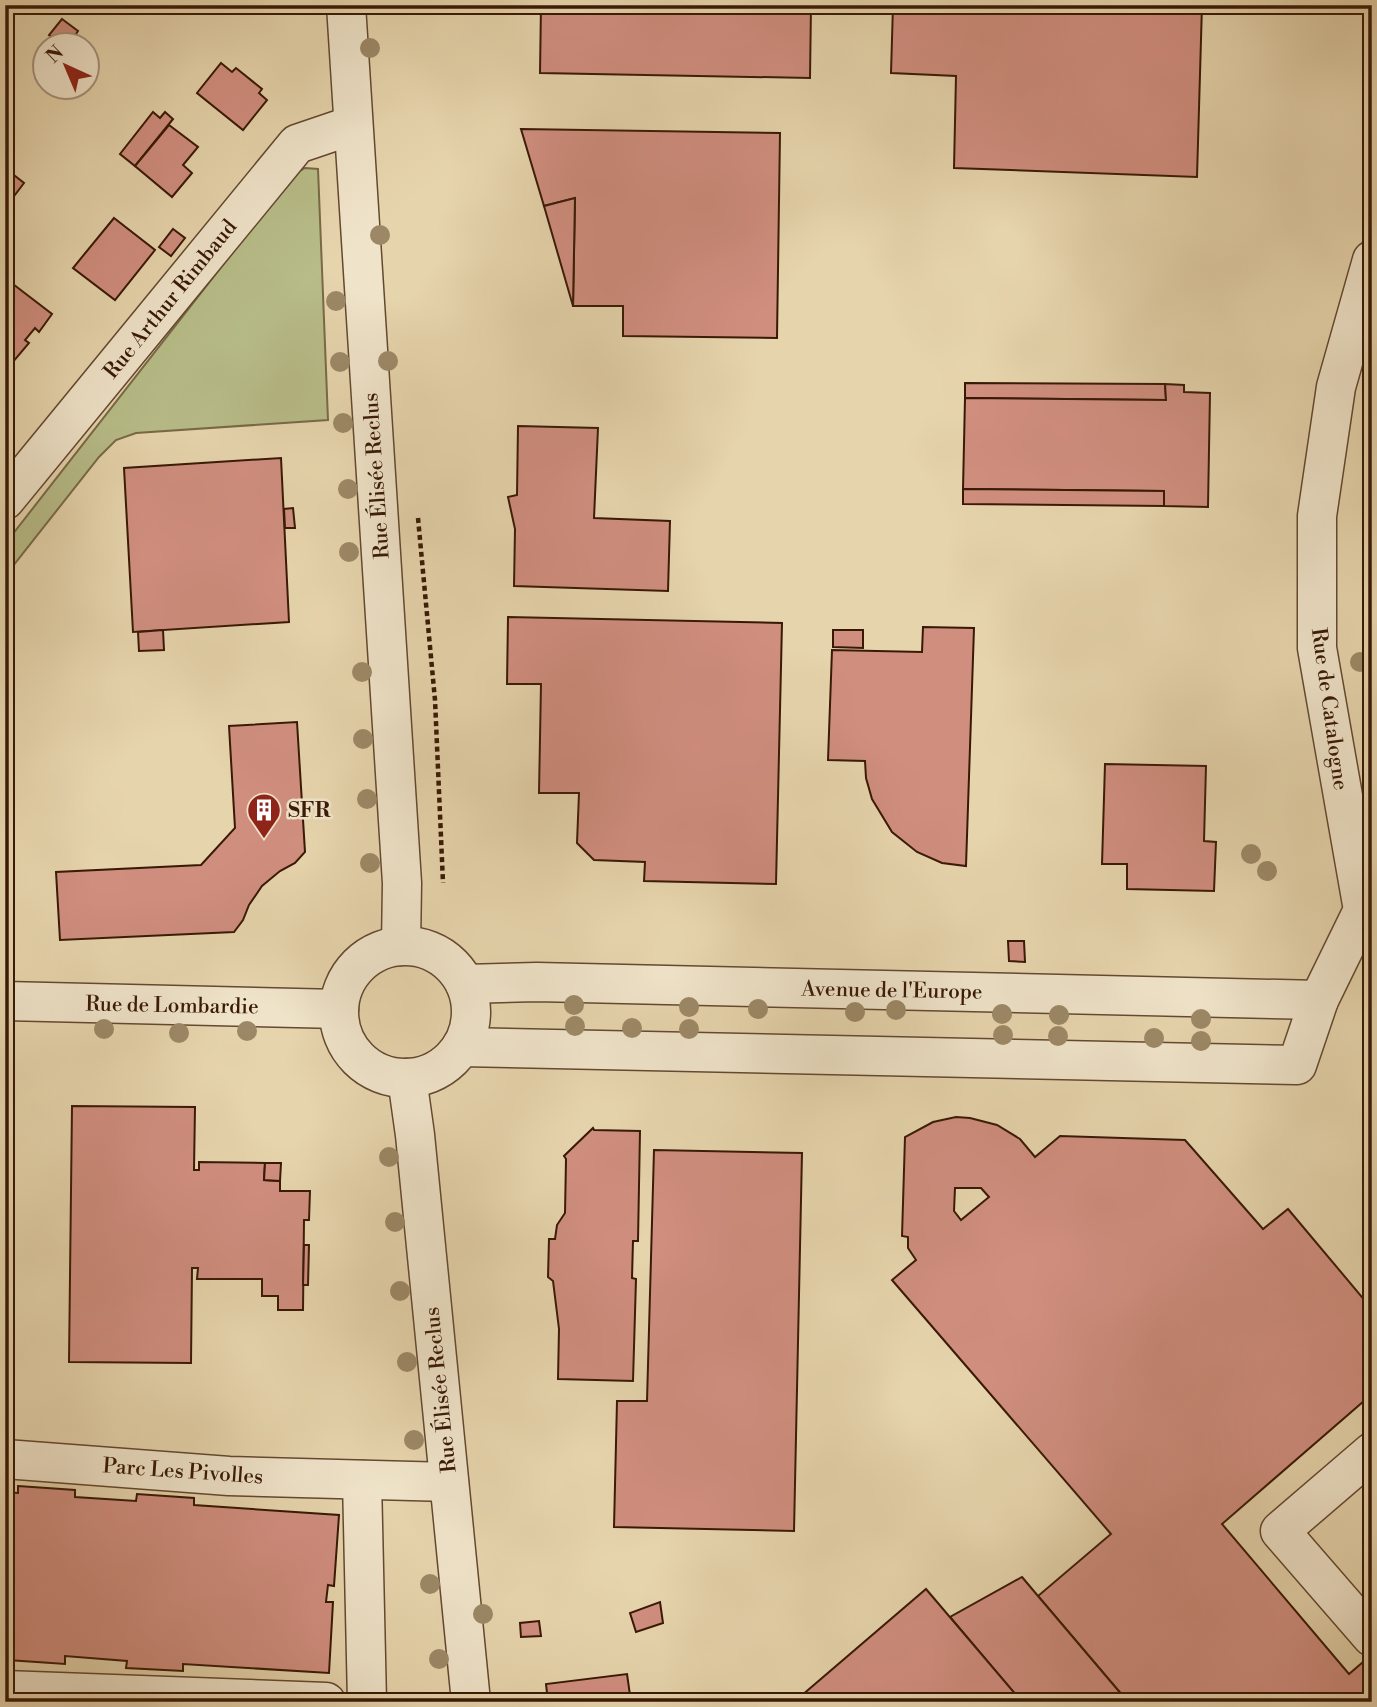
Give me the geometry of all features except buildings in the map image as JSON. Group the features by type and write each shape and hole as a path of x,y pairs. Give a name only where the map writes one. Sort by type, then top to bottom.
{"street":[{"name":"Rue Élisée Reclus","path":"346,5 402,883 401,946"},
{"name":"Rue Arthur Rimbaud","path":"5,500 297,144 353,125"},
{"name":"Rue de Catalogne","path":"461,1046 1297,1065 1319,1000 1363,910 1317,648 1317,516 1336,387 1372,260"},
{"path":"401,946 420,948 439,955 454,968 465,984 471,1005 470,1027 461,1046 447,1063 428,1074 407,1078 386,1075 366,1066 351,1050 341,1031 339,1009 343,990 352,973 365,960 382,950 401,946"},
{"name":"Avenue de l'Europe","path":"465,984 537,982 1319,1000"},
{"name":"Rue de Lombardie","path":"5,1001 339,1009"},
{"name":"Rue Élisée Reclus","path":"407,1078 415,1135 471,1702"},
{"path":"1372,1452 1280,1531 1372,1637"},
{"name":"Parc Les Pivolles","path":"5,1459 229,1476 449,1482"},
{"path":"362,1480 367,1702"},
{"path":"5,1690 326,1702"}],"green space":[{"path":"305,168 318,169 328,420 136,433 116,440 99,457 5,576 5,544 293,175"}],"place":[{"name":"SFR","path":"264,840"}]}
